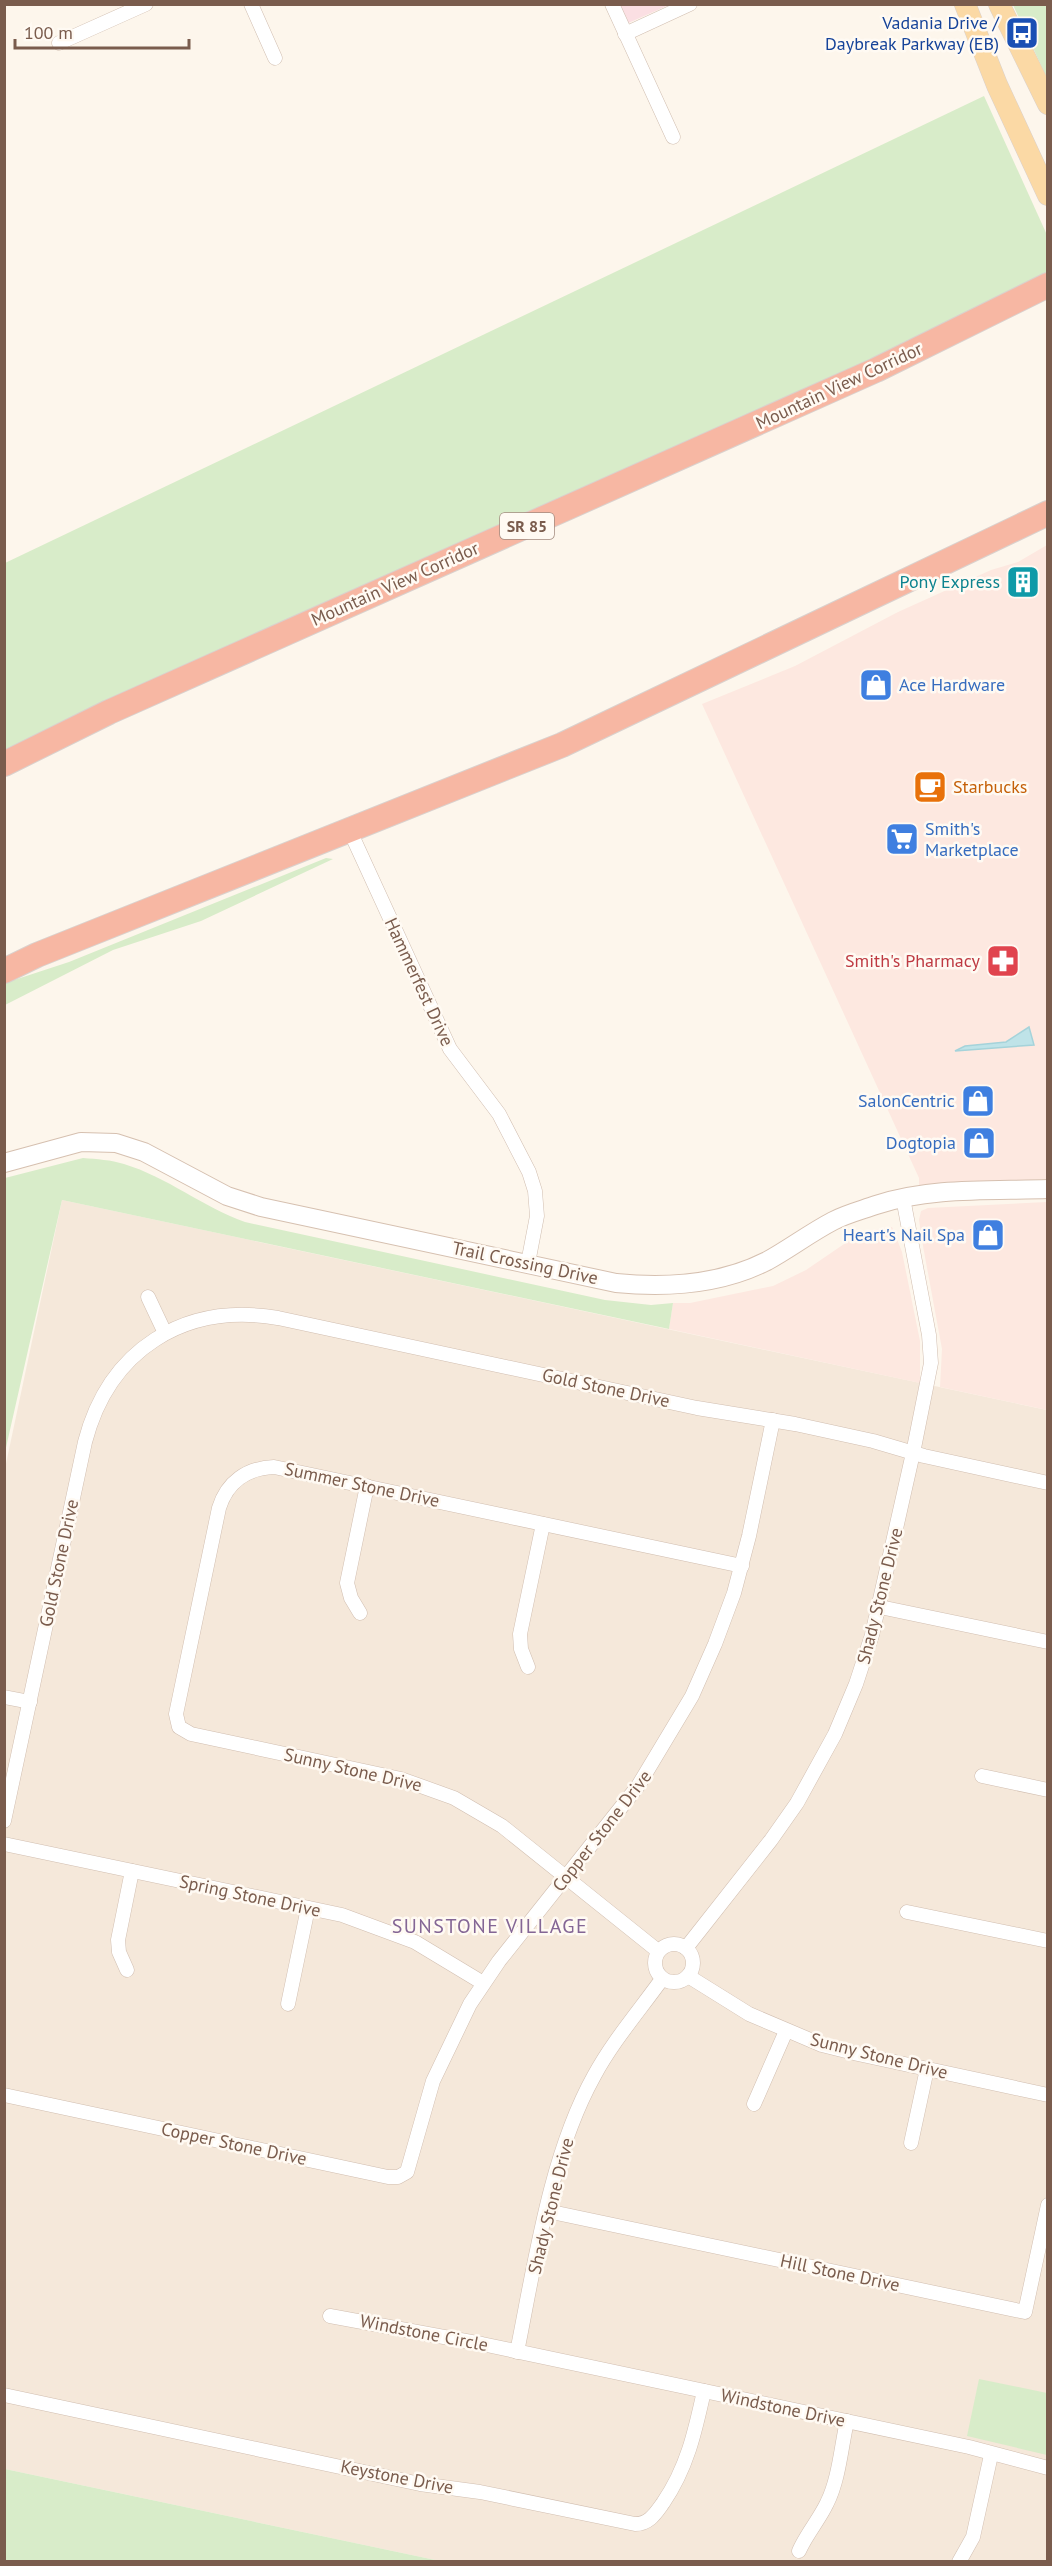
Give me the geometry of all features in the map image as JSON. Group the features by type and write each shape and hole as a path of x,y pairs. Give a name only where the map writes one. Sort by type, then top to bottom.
{"highway":[{"name":"Mountain View Corridor","path":"4,764 108,712 876,370 1047,285"},
{"path":"4,970 562,745 1047,513"}],"main road":[{"path":"965,4 997,85 1047,195"},
{"path":"999,4 1047,104"}],"street":[{"path":"59,43 146,4"},
{"path":"251,4 275,58"},
{"path":"612,4 673,137"},
{"path":"625,34 690,4"},
{"name":"Hammerfest Drive","path":"349,829 440,1031 450,1049 499,1114 529,1172 535,1191 537,1216 528,1263"},
{"name":"Trail Crossing Drive","path":"4,1163 81,1142 116,1143 144,1152 227,1196 248,1204 616,1283 653,1286 718,1279 765,1262 835,1219 903,1198 940,1193 1047,1189"},
{"name":"Shady Stone Drive","path":"686,1948 771,1840 810,1780 835,1734 856,1684 880,1607 929,1374 931,1353 903,1198"},
{"path":"148,1297 165,1333"},
{"name":"Gold Stone Drive","path":"4,1821 85,1442 94,1412 119,1371 141,1350 165,1333 189,1323 215,1316 262,1316 706,1409 859,1438 913,1453 1047,1483"},
{"name":"Copper Stone Drive","path":"4,2096 388,2177 403,2175 409,2168 422,2116 440,2062 483,1983 638,1786 680,1720 715,1644 742,1566 773,1420"},
{"name":"Summer Stone Drive","path":"179,1727 176,1714 219,1508 229,1488 249,1472 274,1467 742,1566"},
{"path":"360,1613 351,1598 347,1583 367,1486"},
{"path":"528,1667 520,1649 520,1634 543,1524"},
{"path":"880,1607 1047,1642"},
{"path":"4,1697 30,1702"},
{"name":"Sunny Stone Drive","path":"179,1727 191,1734 401,1779 437,1791 487,1816 658,1951"},
{"path":"982,1776 1047,1790"},
{"name":"Spring Stone Drive","path":"4,1844 342,1916 391,1932 437,1954 483,1983"},
{"path":"127,1970 119,1952 118,1940 132,1871"},
{"path":"288,2004 308,1908"},
{"path":"907,1912 1047,1941"},
{"path":"668,1944 681,1944 686,1948 693,1958 693,1965 688,1976 673,1983 662,1979 655,1969 655,1957 658,1951 668,1944"},
{"name":"Sunny Stone Drive","path":"688,1976 730,2004 786,2031 839,2050 1047,2095"},
{"name":"Shady Stone Drive","path":"517,2352 562,2149 584,2095 620,2034 662,1979"},
{"path":"754,2104 786,2031"},
{"path":"911,2143 927,2069"},
{"name":"Hill Stone Drive","path":"547,2211 1025,2312 1047,2205"},
{"name":"Windstone Circle","path":"330,2316 356,2319 517,2352"},
{"name":"Windstone Drive","path":"517,2352 969,2447 991,2455 1047,2468"},
{"name":"Keystone Drive","path":"4,2395 420,2484 480,2492 644,2524 678,2480 693,2443 704,2391"},
{"path":"799,2551 806,2534 824,2510 831,2493 847,2421"},
{"path":"959,2562 973,2537 991,2455"}],"shaded area":[{"path":"618,4 669,5 626,24"},
{"path":"1047,545 1047,1179 919,1187 919,1178 702,704 795,666 898,612 991,570 1018,562"},
{"path":"62,1200 1047,1410 1047,2561 440,2561 5,2469 4,1473"},
{"path":"1047,1202 1047,1410 940,1387 942,1349 919,1220 921,1211 928,1208"},
{"path":"892,1227 902,1252 920,1341 920,1383 669,1329 673,1303 690,1303 773,1286 806,1270 847,1242 874,1230"}],"green space":[{"path":"1013,5 1047,5 1047,78"},
{"path":"984,96 1047,235 1047,274 856,367 5,754 5,563"},
{"path":"326,858 333,859 201,921 113,950 5,1005 5,983 69,962"},
{"path":"83,1158 124,1164 140,1170 245,1222 605,1300 651,1305 673,1303 669,1329 62,1200 5,1452 5,1178"},
{"path":"979,2379 1047,2393 1047,2455 967,2436"},
{"path":"5,2469 440,2561 5,2561"}],"water":[{"path":"1029,1027 1034,1045 955,1051 965,1046 1006,1042"}],"place":[{"name":"Vadania Drive / Daybreak Parkway (EB)","path":"1022,33"},
{"name":"Pony Express","path":"1023,582"},
{"name":"Ace Hardware","path":"876,685"},
{"name":"Starbucks","path":"930,787"},
{"name":"Smith's Marketplace","path":"902,839"},
{"name":"Smith's Pharmacy","path":"1003,961"},
{"name":"SalonCentric","path":"978,1101"},
{"name":"Dogtopia","path":"979,1143"},
{"name":"Heart's Nail Spa","path":"988,1235"}],"district":[{"name":"SUNSTONE VILLAGE","path":"490,1926"}]}
